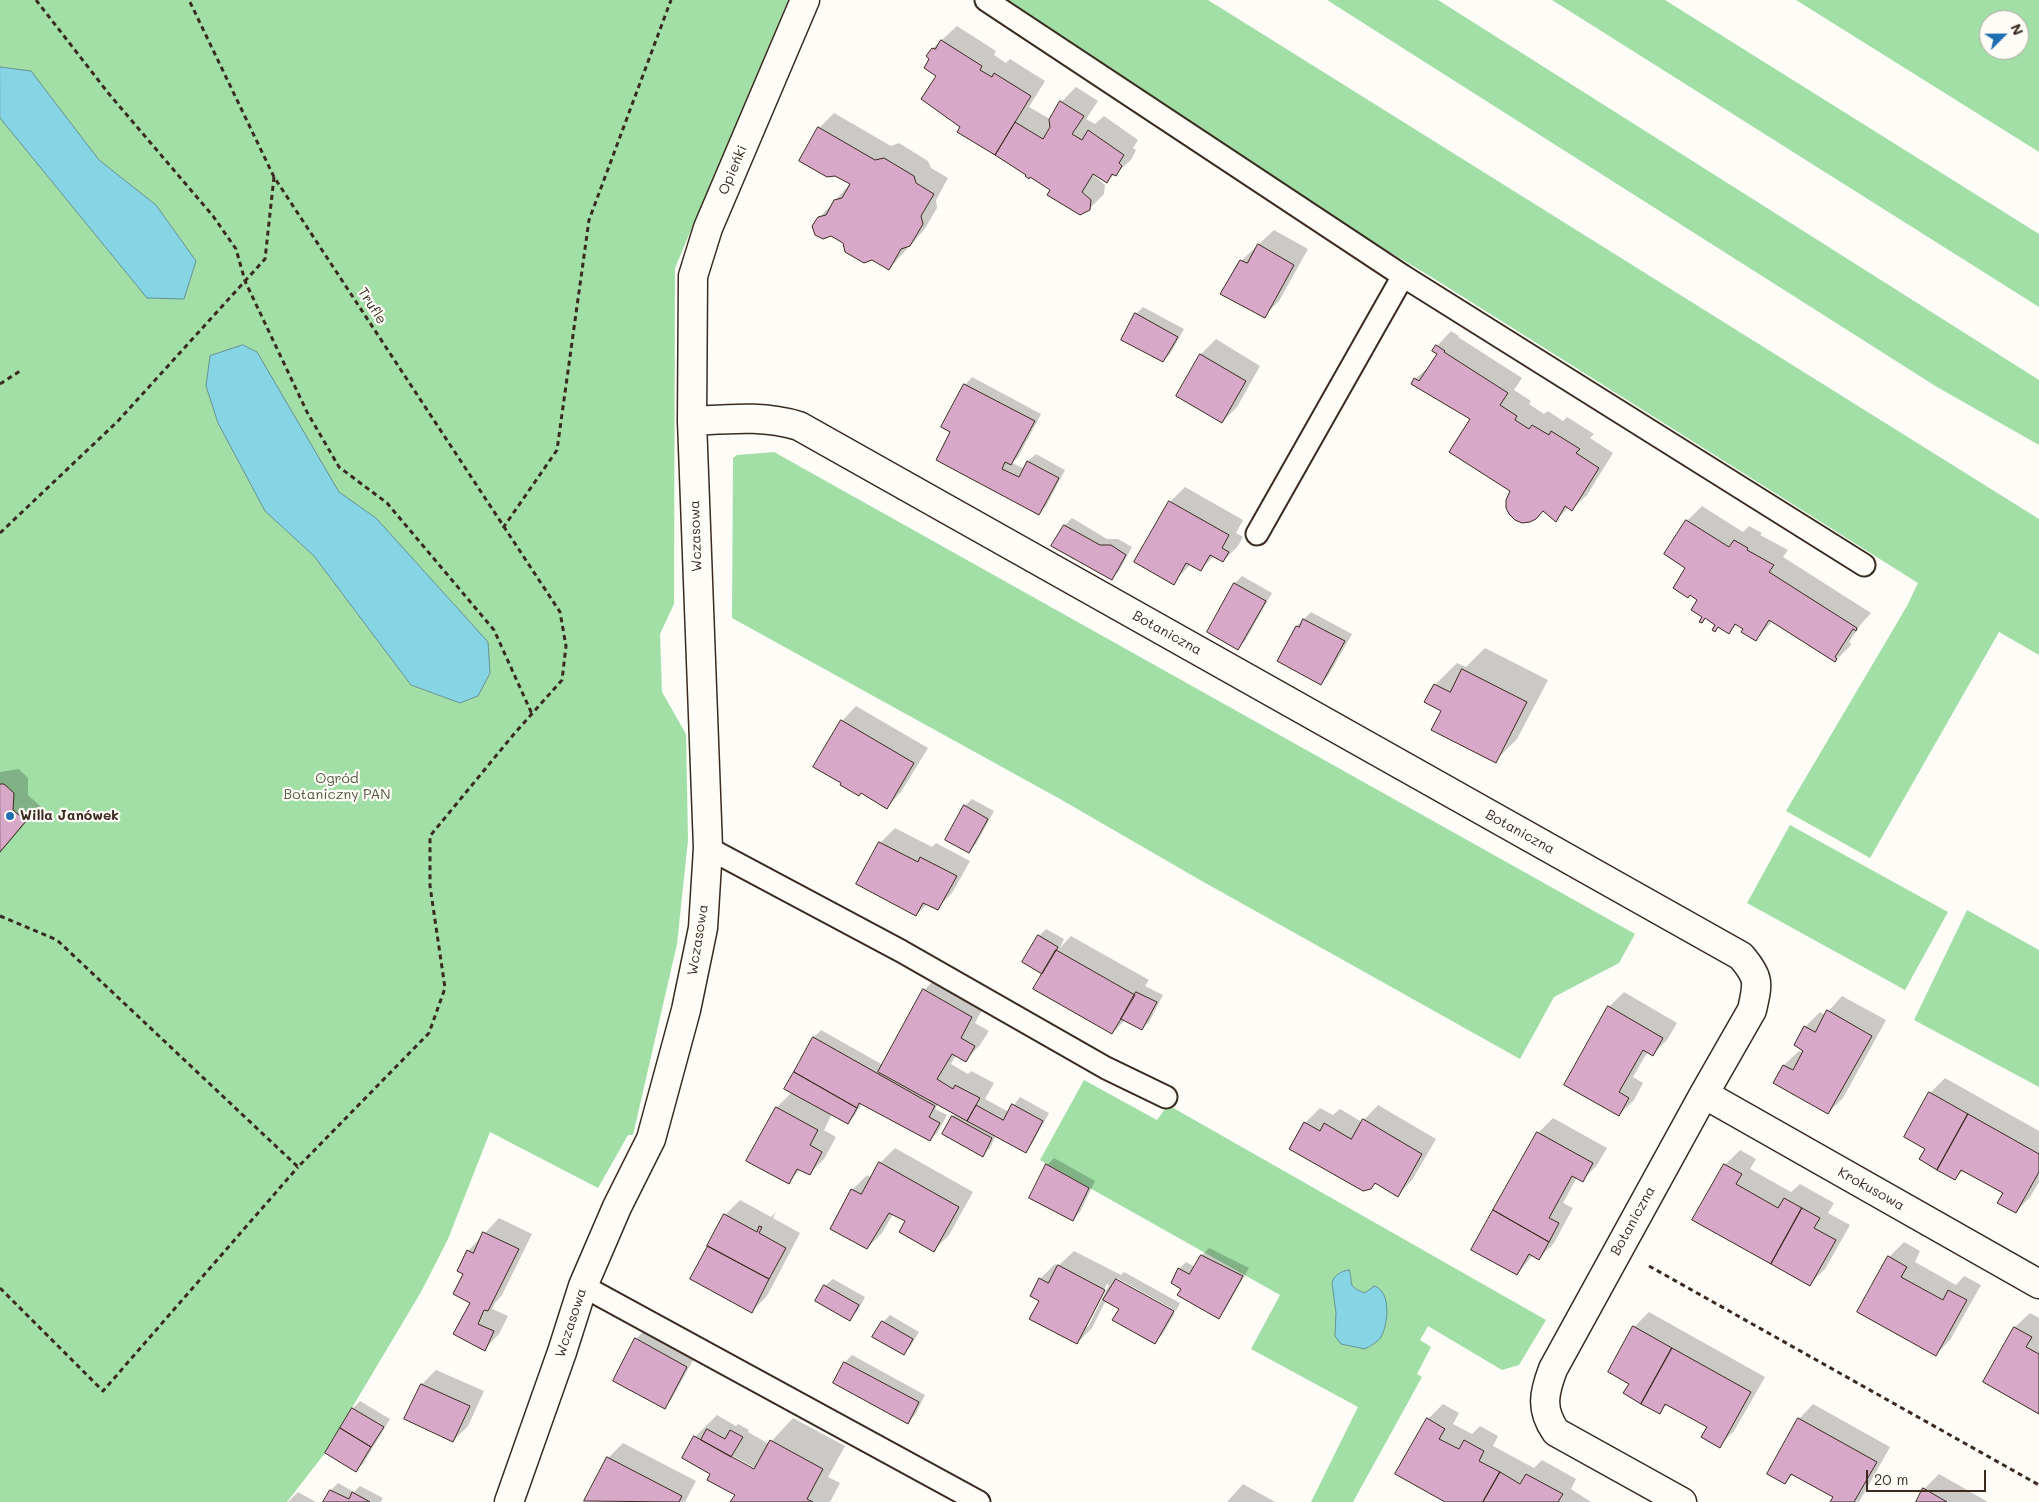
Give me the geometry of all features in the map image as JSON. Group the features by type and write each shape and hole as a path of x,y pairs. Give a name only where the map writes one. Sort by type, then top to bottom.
{"street":[{"name":"Opieńki","path":"693,347 693,276 700,249 805,0"},
{"name":"Wczasowa","path":"509,1502 562,1352 583,1286 618,1207 651,1140 686,1010 703,928 708,848 692,421 693,347"},
{"name":"Botaniczna","path":"692,421 756,418 775,419 799,426 1741,956 1756,978 1756,992 1752,1010 1618,1249 1554,1369 1546,1389 1546,1414 1556,1432 1682,1502"},
{"name":"Krokusowa","path":"1704,1094 2039,1284"}],"lane":[{"path":"986,0 1403,276 1864,565"},
{"path":"1257,534 1403,276"},
{"path":"708,848 901,951 1106,1068 1166,1097"},
{"path":"583,1286 979,1502"}],"path":[{"path":"0,1288 103,1391 298,1167 429,1033 445,988 430,886 430,836 532,714 494,630 387,503 339,467 307,412 245,281 236,249 213,216 109,94 36,0"},
{"name":"Trufle","path":"189,0 274,177 560,612 566,646 562,680 532,714"},
{"path":"503,528 557,450 589,220 671,0"},
{"path":"0,533 118,421 266,258 274,177"},
{"path":"0,384 20,371"},
{"path":"0,916 58,940 298,1167"},
{"path":"1618,1249 2039,1485"}],"green space":[{"name":"Ogród Botaniczny PAN","path":"0,0 788,0 675,268 674,604 660,634 662,692 686,734 688,840 677,944 633,1135 628,1135 598,1188 490,1132 448,1239 421,1292 325,1453 287,1502 0,1502"},
{"path":"1004,0 1208,0 2039,519 2039,655 1999,632 1870,858 1786,811 1907,606 1918,583 1433,278 1321,211"},
{"path":"1327,0 1438,0 2039,380 2039,445 1937,387"},
{"path":"1552,0 1665,0 2039,234 2039,307"},
{"path":"1796,0 2039,0 2039,152"},
{"path":"774,452 1635,934 1619,963 1554,997 1520,1059 1200,880 1060,799 732,618 733,458 737,455"},
{"path":"1790,825 1948,912 1905,990 1747,903"},
{"path":"1967,910 2039,950 2039,1087 1914,1020"},
{"path":"1084,1080 1157,1120 1168,1105 1546,1320 1519,1365 1502,1370 1428,1326 1420,1340 1431,1347 1417,1374 1422,1377 1353,1502 1311,1502 1358,1407 1251,1349 1280,1295 1040,1160"}],"water":[{"path":"0,67 31,71 99,160 156,205 196,261 184,299 147,298 0,118"},
{"path":"243,345 257,352 339,492 376,518 488,642 490,673 478,696 460,703 411,685 314,556 265,511 218,423 206,386 210,356"},
{"path":"1349,1270 1352,1284 1355,1288 1365,1293 1374,1286 1384,1294 1386,1301 1387,1317 1381,1337 1365,1349 1341,1344 1335,1336 1336,1313 1332,1283 1338,1274"}],"building":[{"path":"941,40 982,66 980,70 992,77 994,73 1031,96 995,155 957,132 960,127 921,99 936,76 924,68 929,59 926,56 932,48 935,49"},
{"path":"1060,101 1084,116 1072,134 1082,140 1088,130 1124,155 1119,163 1122,166 1116,176 1112,174 1107,183 1093,174 1082,192 1091,200 1090,210 1080,215 1047,195 1050,190 1030,177 1029,179 1026,175 995,155 1015,122 1043,139 1050,127 1049,120"},
{"path":"818,127 875,160 884,158 914,176 916,183 934,194 921,216 923,224 910,246 901,249 889,270 872,260 864,263 845,252 843,243 831,236 823,239 815,235 812,226 818,217 826,215 834,200 842,198 850,184 835,176 827,177 799,161"},
{"path":"1258,244 1294,265 1265,318 1220,294 1240,260 1247,263"},
{"path":"1135,313 1178,337 1163,362 1121,340"},
{"path":"1436,345 1508,393 1500,405 1517,416 1515,420 1529,429 1532,425 1549,435 1551,431 1580,449 1576,453 1599,468 1572,511 1565,506 1556,522 1543,511 1536,519 1530,522 1522,523 1515,520 1506,508 1506,500 1510,491 1449,452 1470,419 1411,384 1414,378 1419,381 1437,354 1432,351"},
{"path":"1200,354 1246,381 1222,423 1176,396"},
{"path":"964,384 1035,421 1011,465 1005,462 1002,469 1019,477 1027,461 1059,478 1039,515 936,460 950,432 941,427"},
{"path":"1169,501 1229,535 1222,548 1229,552 1223,562 1210,555 1201,571 1186,563 1174,585 1134,562"},
{"path":"1686,520 1729,547 1734,540 1748,548 1747,550 1774,565 1769,572 1857,628 1856,631 1853,629 1835,657 1837,659 1835,662 1769,620 1756,641 1741,632 1743,629 1735,624 1729,634 1718,627 1715,632 1712,630 1715,625 1705,618 1702,623 1699,622 1702,617 1691,610 1697,600 1690,595 1688,598 1673,588 1685,568 1664,554"},
{"path":"1064,525 1100,545 1111,545 1126,555 1112,580 1051,546"},
{"path":"1234,583 1266,601 1238,650 1207,632"},
{"path":"1303,619 1345,641 1321,685 1277,661 1296,626 1299,627"},
{"path":"1462,669 1527,702 1496,763 1431,730 1441,711 1424,702 1434,684 1450,692"},
{"path":"841,720 914,763 887,809 861,793 859,796 813,767"},
{"name":"Willa Janówek","path":"0,784 4,784 14,793 13,810 26,821 0,852"},
{"path":"964,805 988,819 969,853 945,840"},
{"path":"879,842 918,862 920,857 957,876 938,910 923,903 916,916 856,884"},
{"path":"1038,935 1058,947 1042,974 1022,962"},
{"path":"1056,950 1135,995 1112,1034 1033,989"},
{"path":"923,989 972,1017 961,1038 975,1046 966,1062 952,1054 937,1079 953,1089 955,1085 980,1098 967,1121 878,1072"},
{"path":"1136,992 1157,1002 1142,1030 1121,1019"},
{"path":"1608,1006 1663,1038 1653,1056 1643,1050 1619,1092 1629,1098 1619,1116 1564,1085"},
{"path":"1827,1010 1872,1036 1828,1114 1773,1083 1783,1065 1793,1070 1803,1051 1794,1045 1804,1026 1815,1032"},
{"path":"813,1037 935,1106 929,1117 940,1123 930,1141 859,1103 857,1108 794,1072"},
{"path":"794,1072 857,1108 848,1124 784,1089"},
{"path":"1929,1092 1968,1114 1937,1170 1919,1159 1925,1149 1904,1137"},
{"path":"1012,1104 1043,1121 1026,1153 967,1121 976,1105 1003,1120"},
{"path":"776,1107 818,1130 810,1145 822,1152 810,1175 797,1169 789,1184 746,1161"},
{"path":"1968,1114 2039,1154 2039,1172 2016,1213 1997,1203 2003,1193 1961,1170 1955,1180 1937,1170"},
{"path":"952,1116 992,1138 983,1157 942,1134"},
{"path":"1363,1119 1422,1154 1398,1197 1375,1183 1371,1189 1363,1191 1289,1149 1304,1122 1320,1131 1324,1123 1351,1139"},
{"path":"1537,1132 1593,1163 1583,1182 1572,1176 1549,1218 1559,1223 1549,1242 1493,1210"},
{"path":"879,1162 959,1207 934,1252 899,1232 905,1221 889,1213 867,1249 830,1229 851,1189 861,1194"},
{"path":"1046,1164 1089,1188 1073,1221 1029,1198"},
{"path":"1724,1164 1742,1174 1736,1184 1778,1208 1784,1198 1802,1208 1771,1264 1692,1220"},
{"path":"1802,1208 1820,1218 1814,1228 1836,1240 1810,1286 1771,1264"},
{"path":"1493,1210 1549,1242 1539,1260 1529,1254 1517,1275 1471,1250"},
{"path":"724,1214 757,1232 759,1226 762,1227 759,1233 786,1248 769,1279 707,1246"},
{"path":"483,1232 519,1249 488,1311 484,1310 478,1324 494,1331 485,1351 453,1334 470,1303 453,1294 463,1274 457,1271 467,1250 473,1253"},
{"path":"708,1246 769,1279 752,1313 690,1279"},
{"path":"1201,1255 1243,1276 1219,1319 1177,1295 1181,1289 1171,1283 1178,1268 1189,1274"},
{"path":"1888,1256 1907,1267 1901,1277 1943,1300 1948,1290 1967,1300 1936,1356 1857,1312"},
{"path":"1058,1265 1105,1290 1077,1344 1029,1319 1039,1301 1030,1296 1039,1278 1048,1283"},
{"path":"1116,1279 1174,1311 1155,1344 1112,1320 1119,1309 1103,1300"},
{"path":"824,1285 859,1305 850,1321 815,1301"},
{"path":"882,1321 913,1339 904,1355 872,1337"},
{"path":"1633,1326 1672,1348 1641,1404 1623,1393 1629,1384 1608,1372"},
{"path":"2014,1327 2032,1337 2026,1347 2039,1354 2039,1414 1983,1382"},
{"path":"635,1338 687,1367 665,1409 613,1381"},
{"path":"1672,1348 1751,1392 1720,1448 1701,1437 1707,1427 1665,1404 1660,1414 1641,1404"},
{"path":"844,1362 919,1402 908,1424 833,1383"},
{"path":"421,1384 470,1406 453,1442 404,1419"},
{"path":"352,1408 384,1427 371,1447 340,1428"},
{"path":"1427,1418 1445,1429 1439,1439 1459,1449 1464,1440 1484,1451 1479,1461 1500,1472 1483,1502 1445,1502 1395,1474"},
{"path":"1798,1418 1877,1462 1854,1502 1830,1502 1833,1497 1791,1474 1785,1484 1767,1474"},
{"path":"340,1428 371,1447 356,1472 325,1453"},
{"path":"707,1429 725,1439 730,1430 743,1437 731,1457 701,1440"},
{"path":"694,1436 754,1469 770,1440 823,1469 807,1499 813,1502 730,1502 735,1495 707,1480 710,1474 682,1458"},
{"path":"607,1457 682,1496 679,1502 584,1501"},
{"path":"1500,1472 1520,1484 1526,1474 1563,1494 1558,1502 1483,1502"},
{"path":"1923,1488 1947,1502 1916,1502"},
{"path":"330,1490 349,1499 352,1492 370,1502 323,1502"}],"place":[{"name":"Willa Janówek","path":"10,816"}]}
